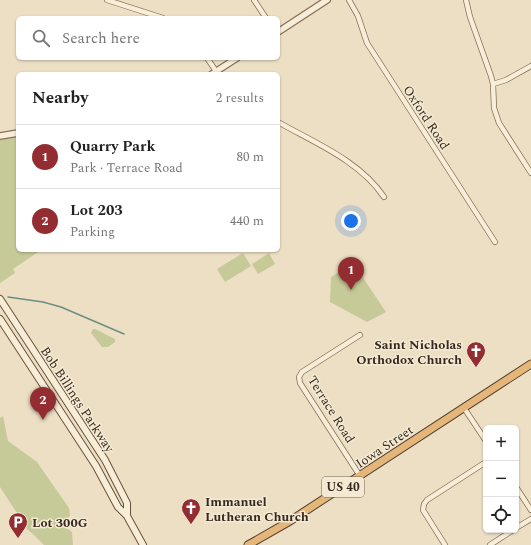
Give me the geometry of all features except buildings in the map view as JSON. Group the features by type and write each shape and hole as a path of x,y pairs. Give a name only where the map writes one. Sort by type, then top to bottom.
{"highway":[{"name":"Iowa Street","path":"248,545 290,521 531,364"}],"main road":[{"name":"Bob Billings Parkway","path":"0,299 108,465 127,503 127,516"},
{"name":"Bob Billings Parkway","path":"0,319 96,466 118,507 127,516 143,545"}],"street":[{"path":"107,0 157,16"},
{"path":"254,0 265,16"},
{"path":"280,31 327,0"},
{"name":"Oxford Road","path":"349,0 358,16 367,43 495,242"},
{"path":"466,0 493,84 495,115 531,173"},
{"path":"208,60 214,72"},
{"path":"216,72 234,60"},
{"path":"493,84 506,80 531,66"},
{"path":"280,123 356,167 371,180 384,197"},
{"path":"0,136 16,133"},
{"name":"Terrace Road","path":"360,335 302,372 299,377 300,383 360,476"},
{"path":"464,408 483,436"},
{"path":"445,545 423,510 423,506 427,500 483,464"},
{"path":"519,492 531,510"},
{"path":"519,526 531,519"},
{"path":"490,545 508,533"}],"green space":[{"path":"16,136 16,252 38,252 13,269 15,273 0,283 0,139"},
{"path":"243,253 251,266 225,282 217,269"},
{"path":"269,253 275,264 258,274 252,264"},
{"path":"353,263 386,312 367,322 330,302 331,277"},
{"path":"93,329 115,339 115,342 108,347 102,347 91,333"},
{"path":"3,416 8,441 37,462 69,508 70,516 65,520 65,527 72,532 73,545 44,545 28,530 0,487 0,418"}],"waterway":[{"path":"8,297 43,302 61,307 124,334"}],"place":[{"name":"Quarry Park","path":"351,290"},
{"name":"Saint Nicholas Orthodox Church","path":"476,368"},
{"name":"Lot 203","path":"43,420"},
{"name":"Immanuel Lutheran Church","path":"191,525"},
{"name":"Lot 300G","path":"18,539"}]}
